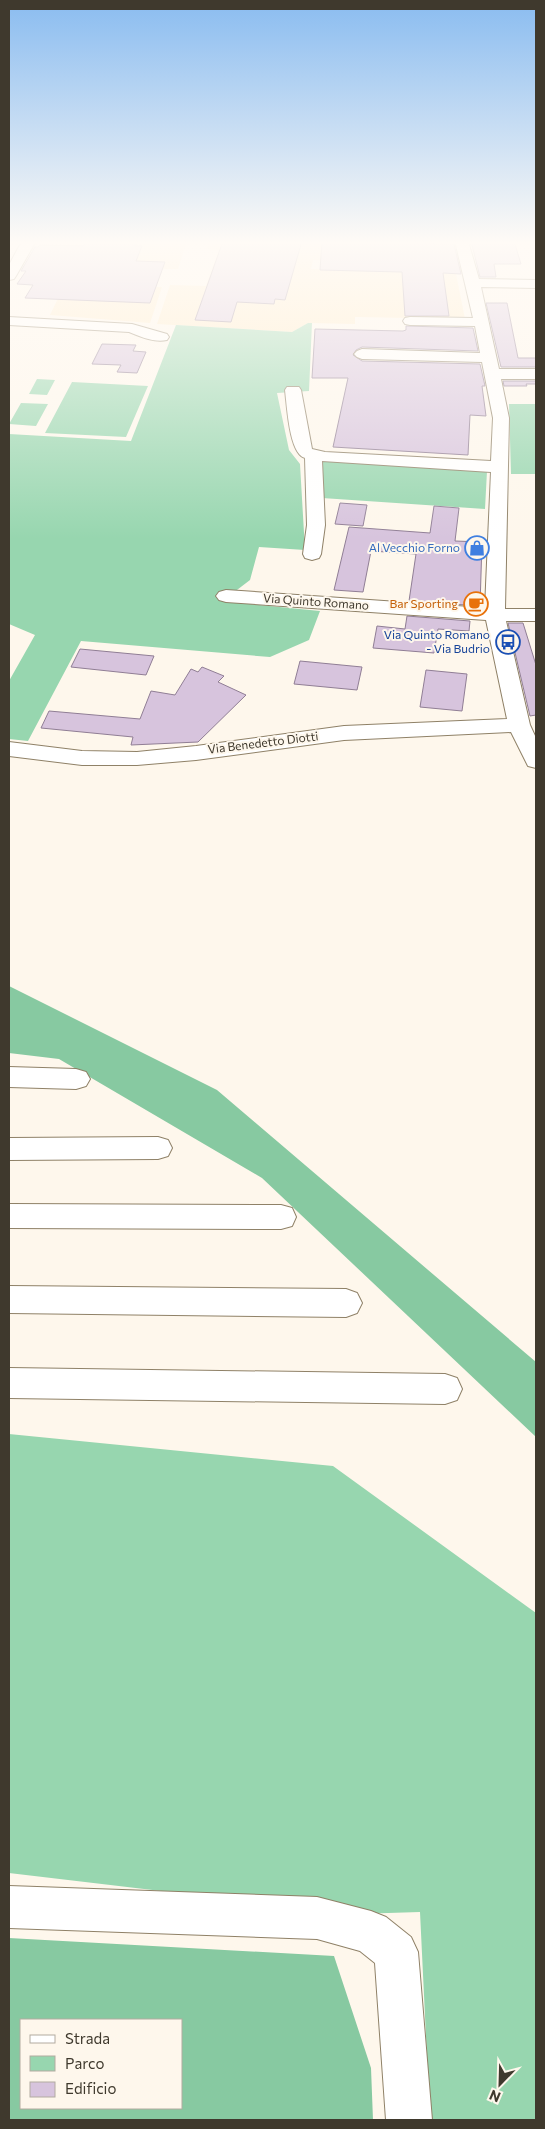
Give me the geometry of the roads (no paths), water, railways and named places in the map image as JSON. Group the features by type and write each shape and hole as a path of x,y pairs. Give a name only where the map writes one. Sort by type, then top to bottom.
{"street":[{"path":"485,340 501,418 496,615 519,725 536,761"},
{"path":"362,354 491,366 536,374"},
{"path":"293,390 302,448 306,453 500,467"},
{"path":"312,554 316,525 313,455"},
{"name":"Via Quinto Romano","path":"226,596 496,615 536,615"},
{"name":"Via Benedetto Diotti","path":"9,749 68,757 142,758 344,733 519,725"},
{"path":"9,1077 76,1079"},
{"path":"9,1149 158,1148"},
{"path":"9,1216 280,1217"},
{"path":"9,1299 346,1303"},
{"path":"9,1383 445,1389"},
{"path":"9,1907 317,1918 371,1932 396,1952 410,2120"}],"place":[{"name":"Al Vecchio Forno","path":"477,548"},
{"name":"Bar Sporting","path":"476,604"},
{"name":"Via Quinto Romano - Via Budrio","path":"508,642"}]}
